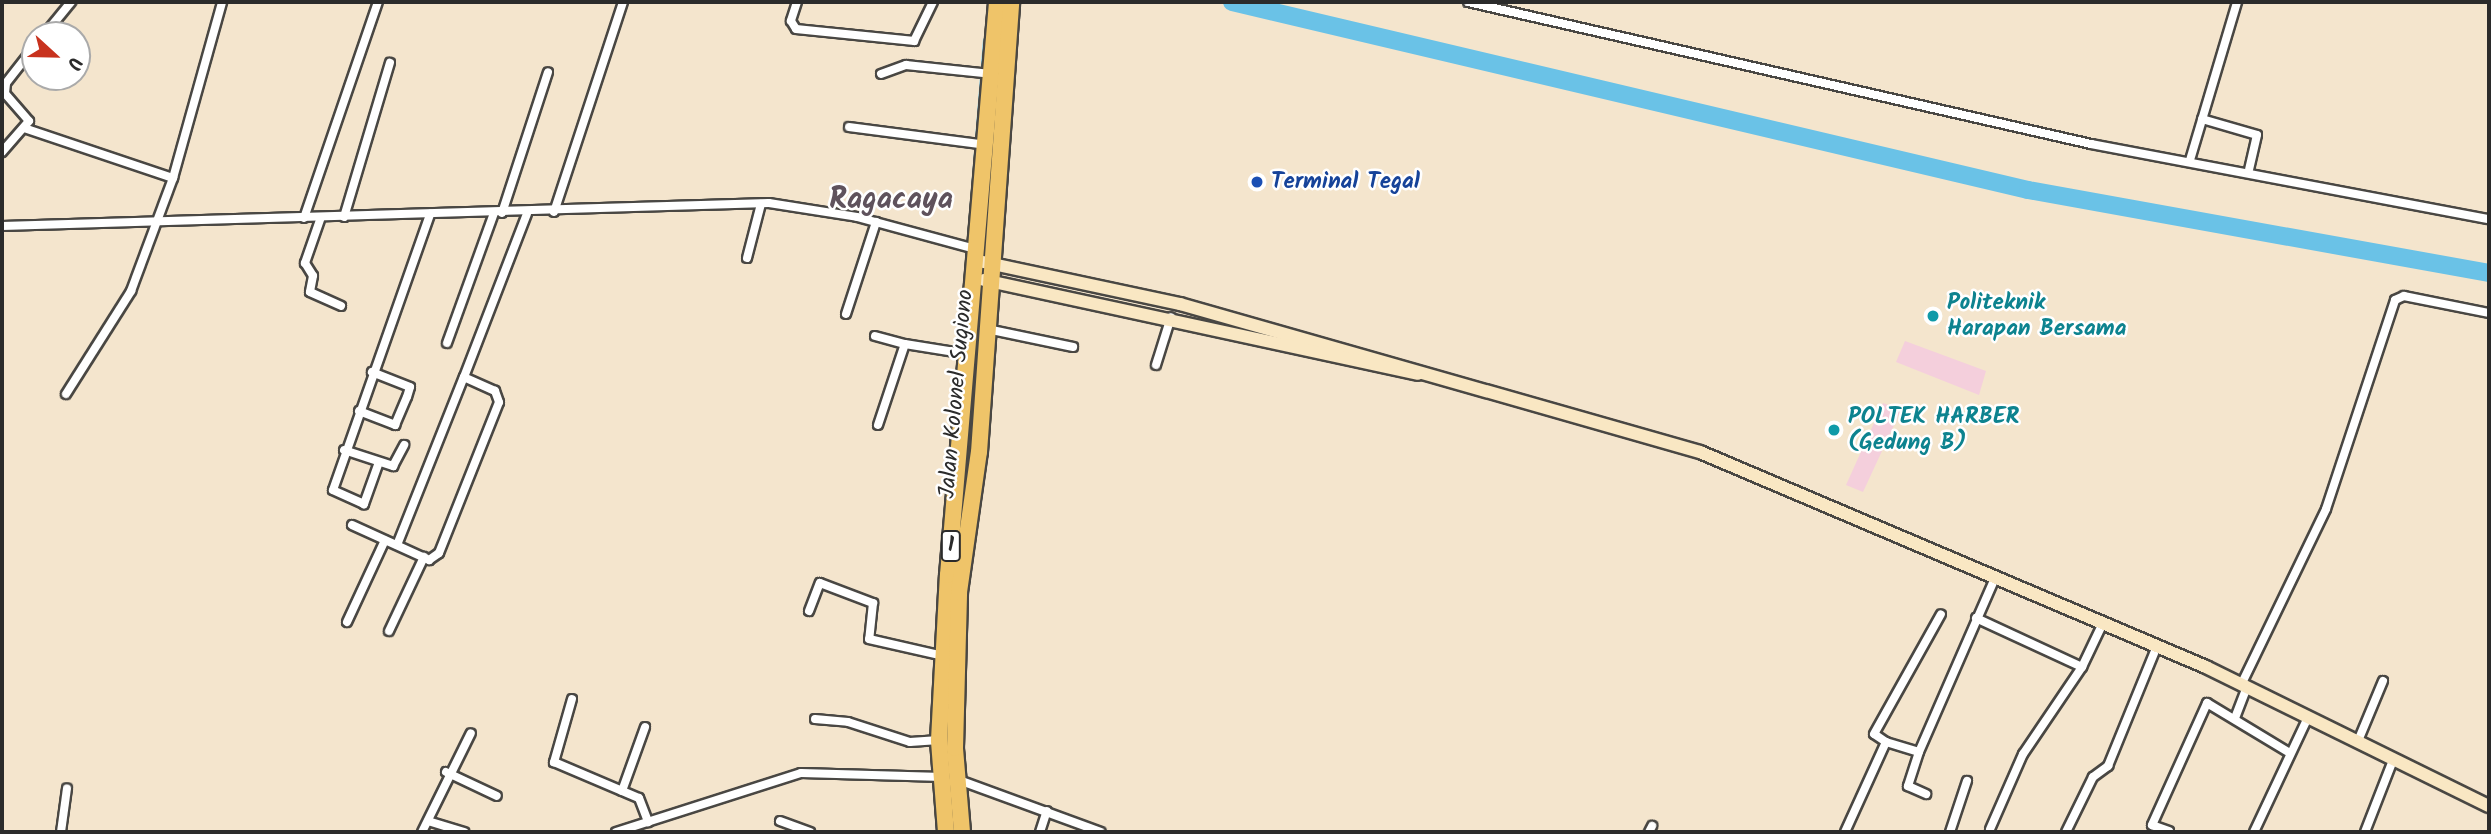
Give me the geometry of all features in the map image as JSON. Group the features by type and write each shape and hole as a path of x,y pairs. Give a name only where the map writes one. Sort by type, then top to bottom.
{"highway":[{"name":"Jalan Kolonel Sugiono","path":"961,832 948,778 959,592 979,452 984,328 989,281 978,252 989,74 997,2"},
{"name":"Jalan Kolonel Sugiono","path":"978,252 1011,2"},
{"name":"1","path":"946,832 948,778 939,740 943,656 961,353 978,252"}],"main road":[{"path":"978,252 1700,452 1995,578 2101,630 2157,646 2245,685 2489,806"},
{"path":"972,280 1099,301 1350,363 1422,374"},
{"path":"1099,301 1102,285"}],"street":[{"path":"55,21 71,2"},
{"path":"66,394 130,295 173,178 222,2"},
{"path":"304,218 379,2"},
{"path":"554,212 624,2"},
{"path":"797,2 791,21 796,29 914,41 933,2"},
{"path":"1468,2 2091,144 2249,169 2489,219"},
{"path":"2190,160 2237,2"},
{"path":"344,217 390,63"},
{"path":"2,152 24,128 29,118 4,88 21,65"},
{"path":"881,74 906,65 989,74"},
{"path":"447,343 498,213 548,72"},
{"path":"2202,119 2257,135 2249,169"},
{"path":"849,127 984,145"},
{"path":"24,128 173,178"},
{"path":"747,258 761,204"},
{"path":"2,226 430,214 527,214 761,204 876,222 978,252"},
{"path":"379,462 366,502 358,504 332,490 430,214"},
{"path":"397,545 527,214"},
{"path":"321,217 305,263 313,276 310,292 341,306"},
{"path":"846,314 876,222"},
{"path":"2235,718 2245,685 2326,509 2392,304 2400,296 2489,313"},
{"path":"1156,365 1171,317"},
{"path":"984,328 1073,347"},
{"path":"875,336 961,353"},
{"path":"878,425 905,344"},
{"path":"359,411 395,425 407,397 410,387 372,372"},
{"path":"352,526 434,560 499,402 495,391 464,377"},
{"path":"344,450 396,466 404,446"},
{"path":"347,622 385,540"},
{"path":"389,631 424,558"},
{"path":"1926,794 1908,786 1919,752 1995,578"},
{"path":"809,611 820,583 873,603 869,639 943,656"},
{"path":"1919,752 1886,742 1874,734 1941,614"},
{"path":"1976,618 2082,667"},
{"path":"1990,829 2023,754 2082,667 2101,630"},
{"path":"2066,832 2093,777 2108,766 2157,646"},
{"path":"2358,741 2382,681"},
{"path":"572,699 554,761 643,801 647,819"},
{"path":"2169,831 2152,825 2207,704 2235,718 2290,753"},
{"path":"2254,832 2308,716"},
{"path":"815,719 848,722 910,742 939,740"},
{"path":"622,791 645,727"},
{"path":"422,832 446,772 471,733"},
{"path":"1844,832 1886,742"},
{"path":"2365,832 2393,760"},
{"path":"446,772 497,796"},
{"path":"616,832 647,819 801,773 948,778 1101,832"},
{"path":"1950,832 1967,781"},
{"path":"61,832 67,788"},
{"path":"1040,832 1047,811"},
{"path":"428,821 464,832"},
{"path":"780,821 810,832"}],"shaded area":[{"path":"1905,341 1986,371 1979,395 1896,362"},
{"path":"1883,403 1901,410 1863,492 1846,485"}],"waterway":[{"path":"1232,2 2028,190 2489,273"},
{"path":"957,375 984,40"},
{"path":"948,473 951,444"}],"place":[{"name":"Terminal Tegal","path":"1257,182"},
{"name":"Politeknik Harapan Bersama","path":"1933,316"},
{"name":"POLTEK HARBER (Gedung B)","path":"1834,430"}],"district":[{"name":"Ragacaya","path":"891,200"}]}
